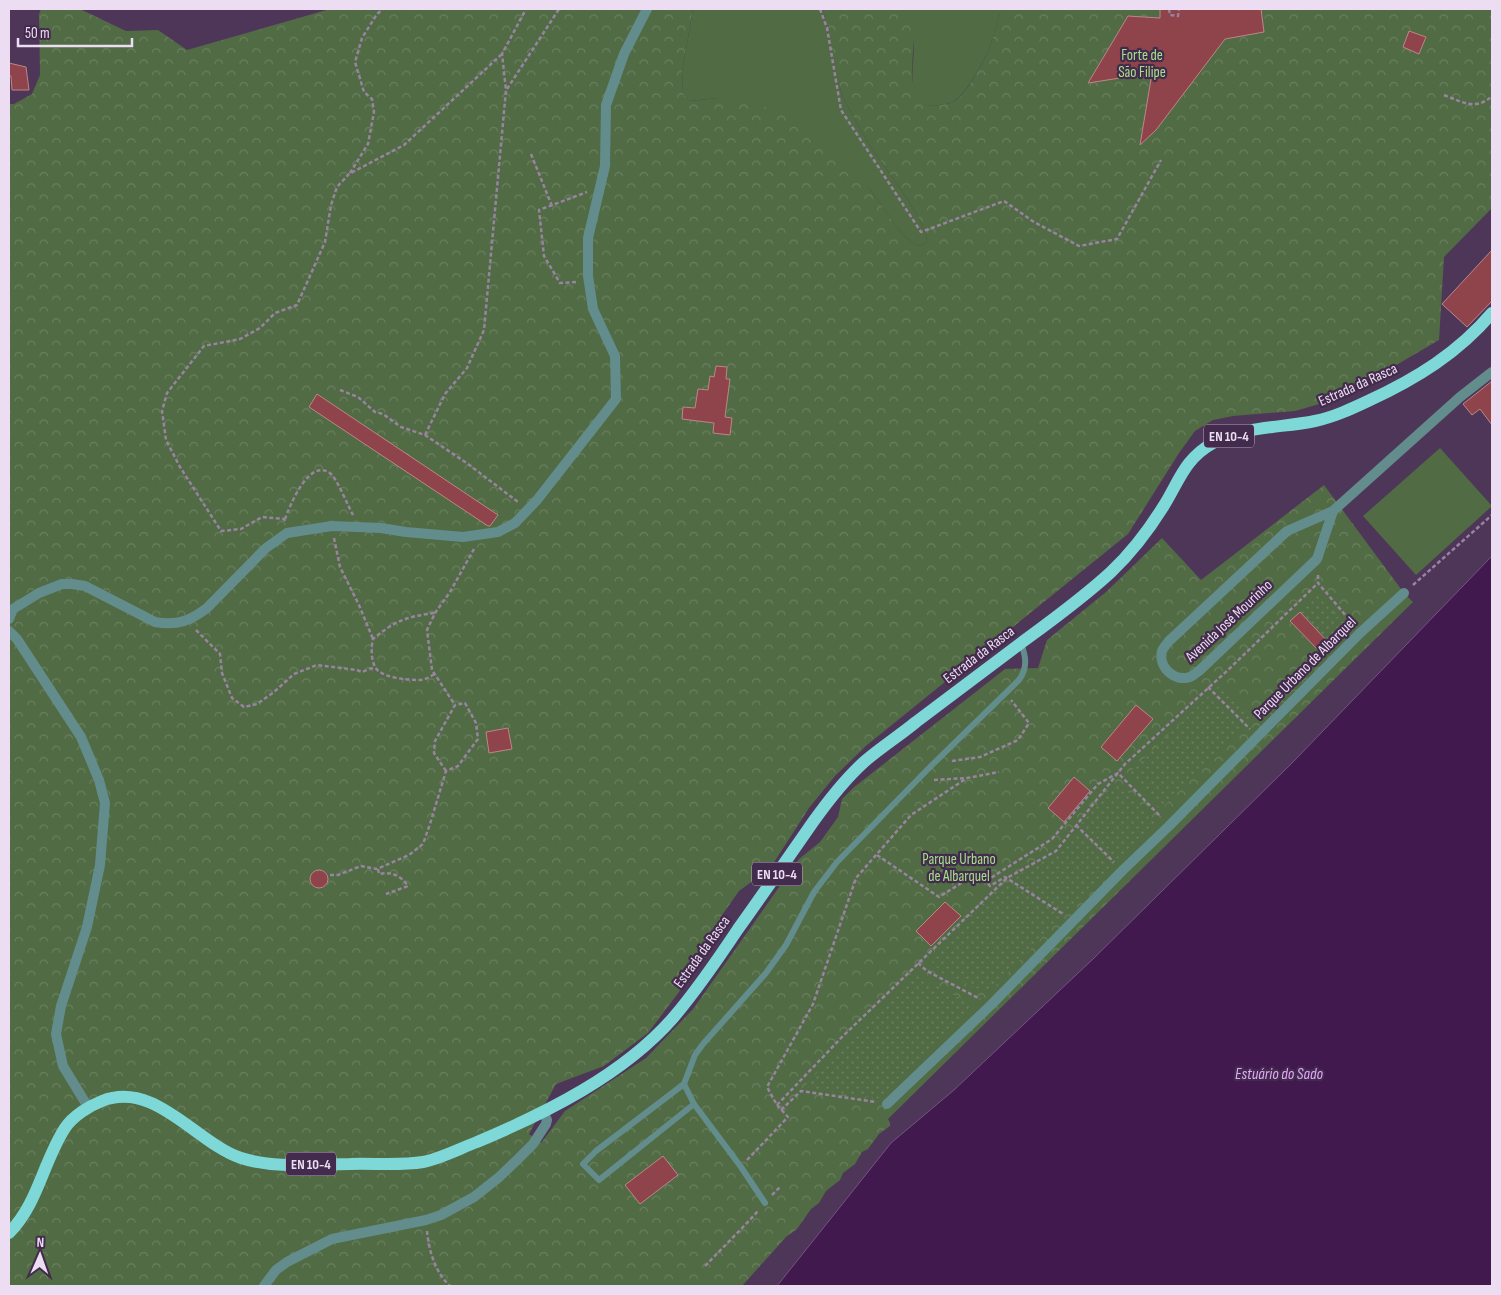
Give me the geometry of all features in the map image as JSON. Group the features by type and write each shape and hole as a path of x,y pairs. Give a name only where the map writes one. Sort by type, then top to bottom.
{"main road":[{"name":"Estrada da Rasca","path":"543,1111 608,1074 626,1062 655,1037 687,1001 818,816 850,777 870,757 1087,593 1110,573 1148,529 1189,462 1199,452 1226,437 1241,432 1295,425 1339,414 1400,386 1454,350 1477,330 1492,313"},
{"name":"EN 10-4","path":"9,1233 30,1206 67,1126 88,1107 106,1099 126,1096 142,1099 159,1106 207,1140 241,1158 263,1163 293,1164 424,1162 487,1138 543,1111"}],"street":[{"path":"9,619 13,609 39,592 62,584 72,584 85,586 155,622 176,624 197,615 207,608 266,548 287,534 332,526 356,526 463,537 498,532 515,523 532,506 616,399 615,356 593,309 589,282 588,238 605,166 606,105 624,54 647,9"},
{"name":"Avenida José Mourinho","path":"1333,511 1317,558 1200,670 1190,677 1178,678 1168,673 1162,663 1162,651 1169,641 1287,531 1333,511 1460,397 1492,372"},
{"name":"Parque Urbano de Albarquel","path":"887,1104 990,1005 1360,633 1404,593"},
{"path":"9,631 17,639 81,737 99,780 105,803 100,865 88,927 61,1006 56,1034 63,1066 88,1107"},
{"path":"264,1286 276,1270 287,1262 332,1239 426,1220 441,1215 474,1197 498,1178 533,1144 546,1124 547,1120 543,1111"}],"lane":[{"path":"694,1104 599,1180 583,1164 596,1151 684,1084 695,1055 766,972 786,944 814,892 837,862 1019,680 1026,667 1021,643"},
{"path":"684,1084 694,1104 765,1202"}],"path":[{"path":"284,519 262,517 241,529 222,531 180,467 166,440 162,411 167,393 204,346 240,339 260,328 275,313 296,304 325,242 330,205 337,187 349,174 368,144 374,112 372,99 364,92 355,62 362,38 377,14 383,9"},
{"path":"349,174 404,146 502,54 526,9"},
{"path":"506,90 559,9"},
{"path":"820,9 827,28 841,110 921,232 1004,201 1034,222 1079,246 1116,238 1162,160"},
{"path":"1169,9 1170,15 1178,16 1179,9"},
{"path":"425,435 445,394 467,368 484,330 506,90 502,54"},
{"path":"1444,94 1471,105 1486,102 1492,96"},
{"path":"531,154 552,206"},
{"path":"589,282 560,283 544,256 539,210 600,188"},
{"path":"340,390 358,398 374,412 383,414 402,427 425,435 468,464 518,502"},
{"path":"287,534 284,519 294,495 308,476 318,470 326,470 333,476 354,517 356,526"},
{"path":"1404,593 1492,515"},
{"path":"332,526 340,567 373,639 371,650 375,667 386,675 396,678 421,680 434,674"},
{"path":"455,705 432,670 427,630 435,613 450,592 483,535"},
{"path":"777,1105 842,1037 1007,878 1056,851 1118,772 1318,583 1360,633"},
{"path":"373,639 405,618 435,613"},
{"path":"186,620 220,654 222,673 232,698 244,707 257,704 294,674 317,665 362,672 375,667"},
{"path":"1208,687 1258,736"},
{"path":"933,764 980,757 1018,740 1029,723 1005,693"},
{"path":"465,703 476,724 478,739 458,766 446,771 434,753 435,741 455,705 465,703"},
{"path":"330,875 338,875 361,866 378,869 409,855 423,844 446,771"},
{"path":"917,780 967,778 999,772"},
{"path":"1118,772 1169,826"},
{"path":"986,880 1052,840 1098,784 1118,772"},
{"path":"741,1167 788,1117 777,1105 767,1087 813,1004 856,878 911,815 967,778"},
{"path":"1076,825 1123,870"},
{"path":"877,855 939,897 979,872 990,886 1005,877 1074,920"},
{"path":"378,869 379,874 389,873 397,876 404,880 408,886 386,894"},
{"path":"918,963 926,970 990,1005"},
{"path":"781,1110 801,1091 887,1104"},
{"path":"705,1266 746,1226 780,1187"},
{"path":"426,1220 428,1241 432,1255 438,1270 448,1285"}],"green space":[{"name":"Forte de São Filipe","path":"41,9 80,9 126,31 158,30 187,50 330,9 693,9 682,72 683,94 690,101 717,98 758,104 784,114 838,152 868,187 903,235 914,244 920,246 927,242 920,220 871,147 845,101 834,68 823,9 901,9 911,23 912,28 912,78 914,90 919,99 927,105 940,105 956,100 974,78 990,47 1000,9 1492,9 1492,208 1444,257 1439,340 1357,388 1326,402 1295,411 1233,416 1213,420 1195,431 1128,534 867,745 835,776 809,808 771,867 766,865 758,877 739,891 720,918 719,939 648,1033 604,1066 556,1084 529,1134 541,1143 565,1111 646,1058 693,1009 799,859 820,842 838,817 842,799 853,788 1005,669 1038,668 1047,640 1106,592 1162,538 1201,580 1324,485 1404,593 1413,602 888,1119 890,1126 879,1134 868,1149 862,1152 855,1164 843,1173 840,1180 826,1191 819,1203 811,1209 797,1229 786,1237 742,1286 9,1286 9,104 14,104 32,94 40,75 39,14"},
{"path":"693,9 823,9 834,68 845,101 871,147 913,207 925,232 927,242 920,246 914,244 903,235 868,187 717,98 689,101 683,94 682,72"},
{"path":"901,9 1000,9 990,47 983,61 974,78 962,94 951,103 928,105 919,101 915,94 913,84 913,36 908,19"},
{"path":"1440,448 1492,506 1416,575 1363,516"},
{"path":"1316,594 1347,627 1319,653 1288,620"},
{"path":"1221,684 1253,717 1160,810 1129,773"},
{"path":"1117,781 1156,821 988,993 942,973 928,958 1009,882 1058,852"},
{"path":"914,974 975,1006 883,1099 810,1089 806,1084"}],"water":[{"name":"Estuário do Sado","path":"1492,556 1492,1286 777,1286 891,1143 954,1090 1093,959 1292,763"}],"building":[{"path":"1160,9 1261,9 1264,32 1225,39 1156,130 1140,145 1152,73 1088,83 1128,16 1160,18"},
{"path":"1409,31 1426,37 1419,54 1403,47"},
{"path":"9,63 26,67 29,90 12,90"},
{"path":"1492,250 1492,301 1467,327 1442,304"},
{"path":"716,366 727,367 726,379 730,379 725,417 732,418 730,435 713,433 714,423 682,419 683,407 695,408 698,389 708,390 710,376 714,377"},
{"path":"1492,381 1492,425 1480,409 1472,415 1463,404"},
{"path":"317,394 498,515 488,526 309,407"},
{"path":"1300,612 1328,642 1319,651 1290,621"},
{"path":"1136,705 1153,719 1117,761 1101,747"},
{"path":"508,728 512,749 489,753 486,732"},
{"path":"1074,777 1090,791 1064,822 1048,808"},
{"path":"319,870 325,873 328,879 325,885 319,888 313,885 310,879 313,873"},
{"path":"945,902 961,916 931,946 916,931"},
{"path":"663,1156 678,1175 640,1204 625,1185"}]}
